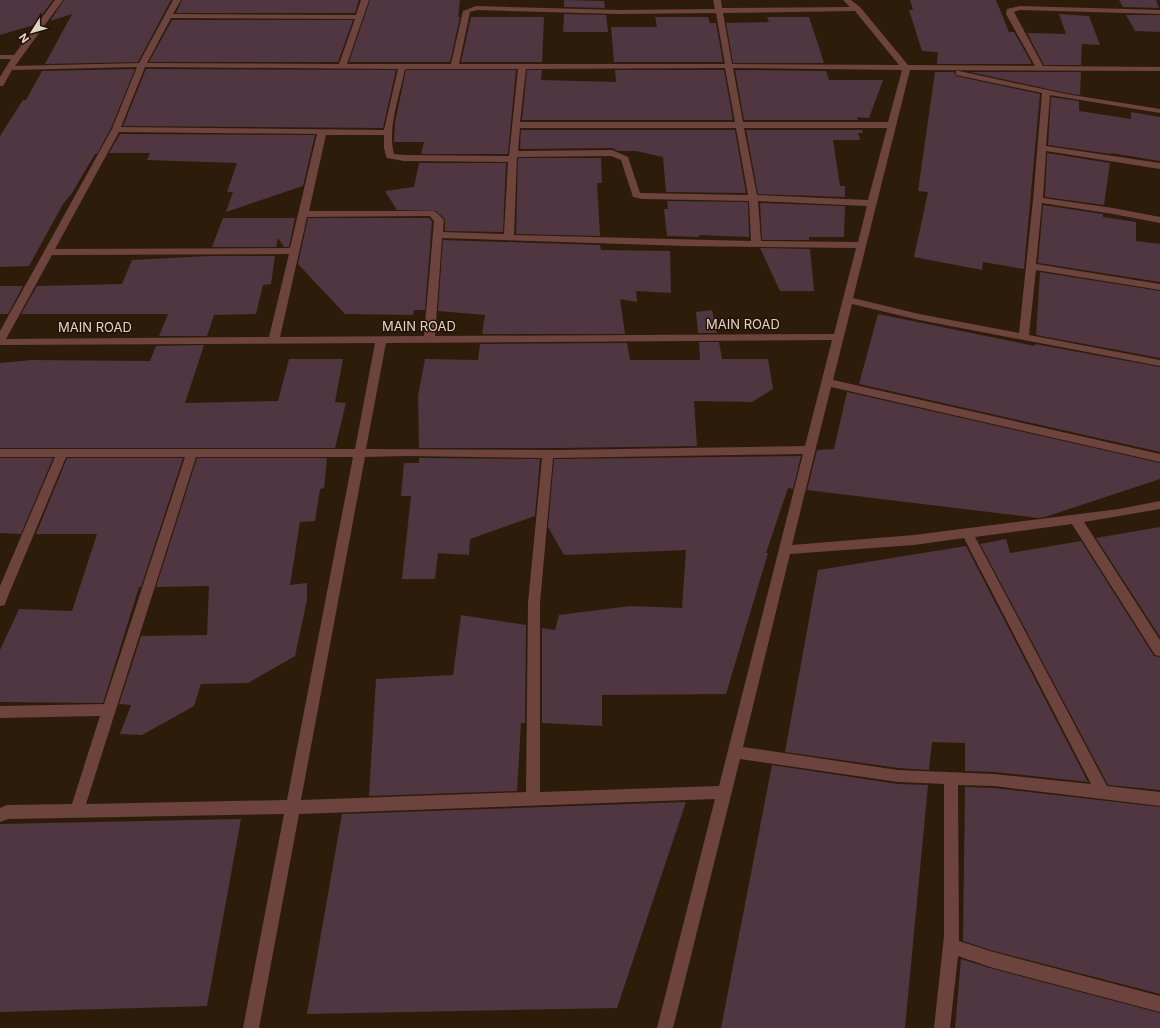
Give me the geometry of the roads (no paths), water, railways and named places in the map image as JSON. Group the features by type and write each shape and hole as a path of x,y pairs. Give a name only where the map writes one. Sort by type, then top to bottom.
{"street":[{"path":"0,84 16,57 59,0"},
{"path":"0,341 116,129 142,65 177,0"},
{"path":"342,67 365,0"},
{"path":"532,0 532,10"},
{"path":"717,0 738,124 753,198 756,244"},
{"path":"846,0 857,9 906,68"},
{"path":"454,67 467,11 476,8 618,12 719,12 857,9"},
{"path":"1040,68 1010,14 1010,11 1020,8 1160,12"},
{"path":"168,16 359,17"},
{"path":"0,57 16,57"},
{"path":"10,68 142,65 342,67 728,66 1160,69"},
{"path":"402,67 388,133 388,151 390,156 395,158 513,157 612,153 625,159 636,195 872,203"},
{"path":"509,237 513,157 522,67"},
{"path":"665,1028 906,68"},
{"path":"934,68 1046,92 1160,111"},
{"path":"1024,337 1038,200 1046,92"},
{"path":"516,126 738,124 892,125"},
{"path":"116,129 388,133"},
{"path":"274,340 293,251 304,214 322,133"},
{"path":"1042,148 1160,166"},
{"path":"1038,200 1113,210 1160,220"},
{"path":"304,214 424,213 433,214 439,220 428,340"},
{"path":"438,236 756,244 861,245"},
{"path":"49,252 293,251"},
{"path":"1032,266 1160,287"},
{"path":"847,300 919,317 1160,363"},
{"name":"MAIN ROAD","path":"0,341 838,337"},
{"path":"250,1028 381,340"},
{"path":"826,382 1160,458"},
{"path":"0,453 407,452 548,454 809,450"},
{"path":"0,601 62,453"},
{"path":"77,810 192,453"},
{"path":"533,797 534,603 548,454"},
{"path":"784,550 914,540 1119,513 1160,505"},
{"path":"1075,518 1160,651"},
{"path":"967,533 1102,792"},
{"path":"0,712 109,710"},
{"path":"734,752 898,776 994,780 1160,799"},
{"path":"942,1028 952,936 951,778"},
{"path":"0,815 7,812 293,807 533,797 724,792"},
{"path":"951,946 990,959 1160,1004"}]}
